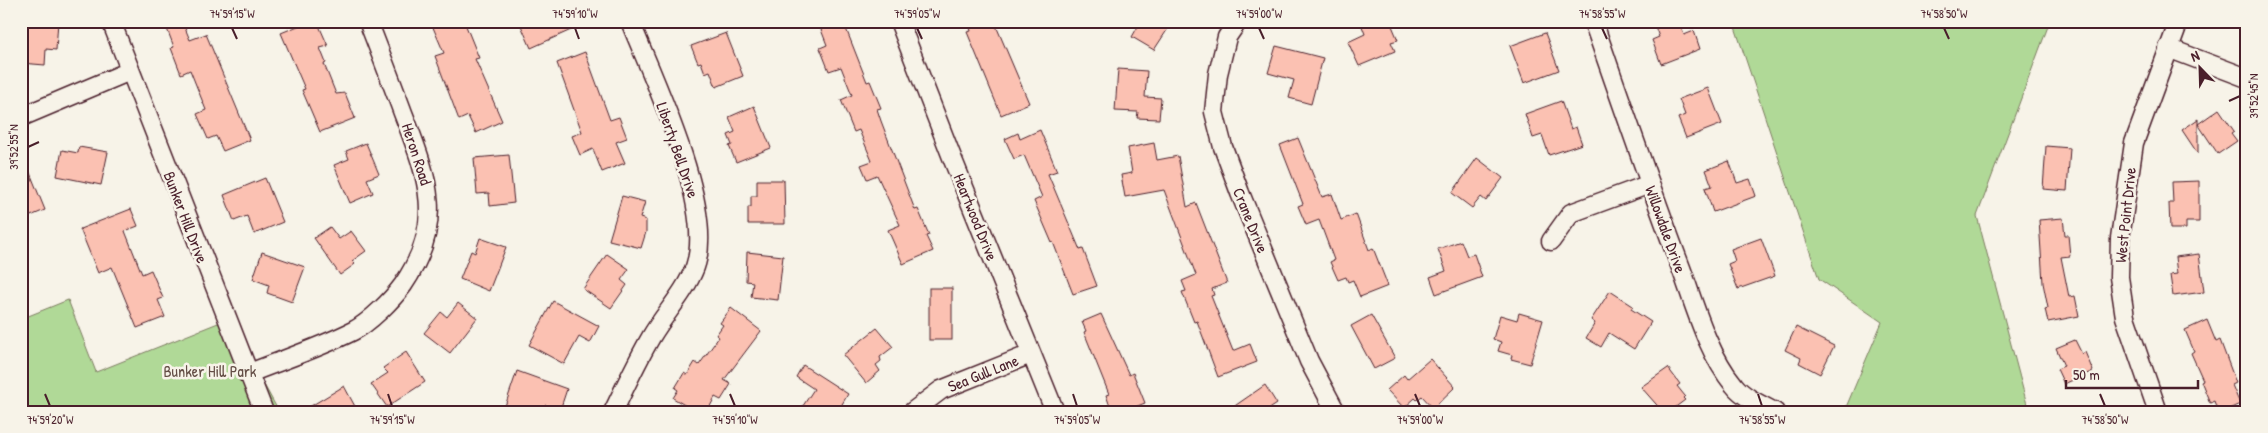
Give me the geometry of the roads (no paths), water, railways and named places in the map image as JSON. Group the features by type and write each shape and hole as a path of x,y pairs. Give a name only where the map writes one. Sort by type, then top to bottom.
{"street":[{"name":"Bunker Hill Drive","path":"110,21 247,374 264,412"},
{"name":"Heron Road","path":"247,374 354,330 394,297 407,278 420,253 428,224 429,190 421,159 368,21"},
{"name":"Liberty Bell Drive","path":"613,412 651,337 686,287 696,264 700,232 695,193 671,124 630,21"},
{"name":"Heartwood Drive","path":"899,21 1055,412"},
{"name":"Crane Drive","path":"1238,21 1227,37 1218,74 1214,112 1223,147 1240,193 1309,361 1336,412"},
{"name":"Willowdale Drive","path":"1593,21 1650,184 1701,321 1721,366 1735,386 1759,404 1775,412"},
{"name":"West Point Drive","path":"2158,412 2125,317 2119,277 2120,238 2134,143 2179,21"},
{"path":"2168,48 2247,78"},
{"path":"21,117 130,71"},
{"path":"1551,241 1571,213 1650,184"},
{"name":"Sea Gull Lane","path":"912,412 941,390 1031,354"}],"park label":[{"name":"Bunker Hill Park","path":"210,371"}]}
